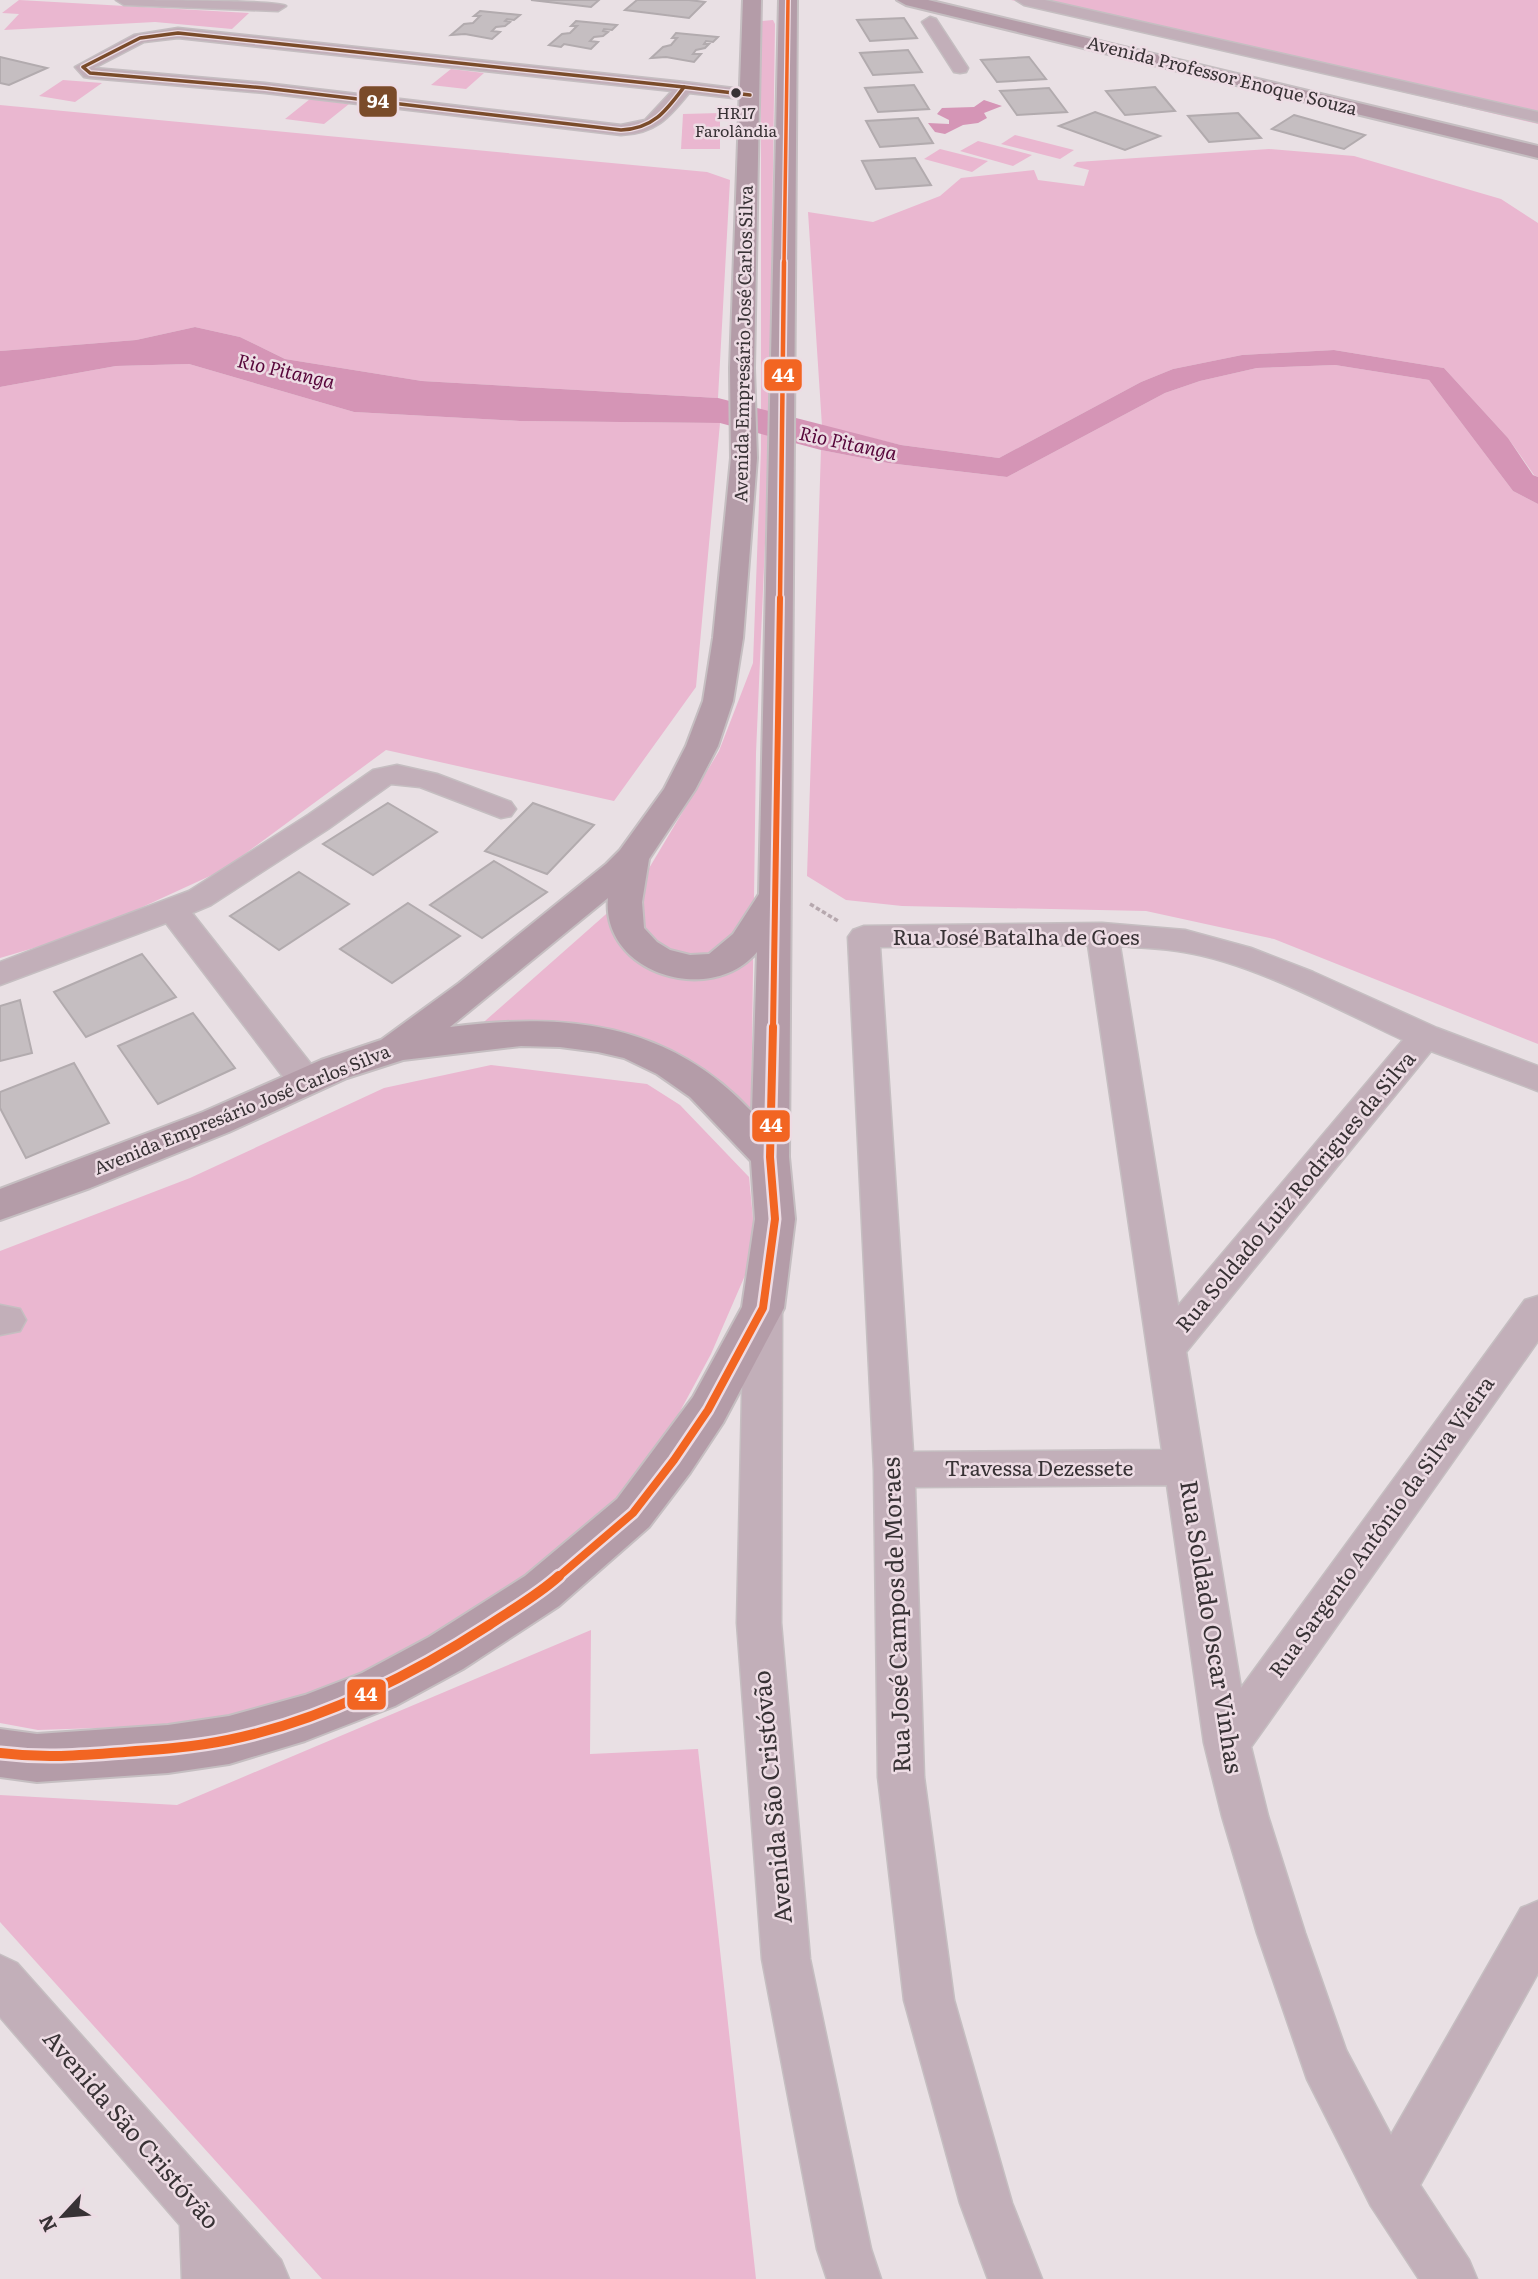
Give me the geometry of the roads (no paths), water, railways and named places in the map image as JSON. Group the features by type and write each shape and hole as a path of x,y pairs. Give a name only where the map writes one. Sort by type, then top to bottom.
{"main road":[{"name":"Avenida Empresário José Carlos Silva","path":"0,1205 101,1168 306,1082 394,1049 472,992 575,909 632,858 679,790 702,746 718,701 728,638 744,458 742,368 752,0"},
{"name":"Avenida Empresário José Carlos Silva","path":"0,1754 37,1758 167,1749 229,1740 305,1718 378,1690 446,1653 542,1591 633,1513 708,1410 764,1308 775,1219 769,1157 776,889 788,0"},
{"name":"Avenida Professor Enoque Souza","path":"906,0 1538,152"},
{"name":"Avenida Professor Enoque Souza","path":"985,0 1538,130"},
{"path":"632,858 625,910 626,926 634,944 655,959 682,967 706,966 731,958 750,938 776,889"},
{"path":"394,1049 509,1031 542,1031 618,1045 674,1066 703,1087 769,1157"}],"street":[{"path":"124,0 282,3"},
{"path":"1024,0 1538,117"},
{"path":"262,19 282,3"},
{"path":"930,22 960,68"},
{"path":"684,87 654,124 635,130 265,88 90,73 83,70 85,65 140,38 178,33 684,87 750,95"},
{"path":"0,974 173,909 211,891 318,822 383,776 397,774 419,778 501,809"},
{"path":"173,909 306,1082"},
{"name":"Rua José Batalha de Goes","path":"864,937 1102,934 1185,941 1240,956 1302,980 1425,1036 1538,1079"},
{"name":"Rua Soldado Oscar Vinhas","path":"1102,934 1227,1743 1245,1816 1325,2061 1390,2187 1450,2279"},
{"name":"Rua José Campos de Moraes","path":"864,937 894,1470 901,1777 929,2000 986,2203 1015,2279"},
{"name":"Rua Soldado Luiz Rodrigues da Silva","path":"1167,1347 1425,1036"},
{"name":"Avenida São Cristóvão","path":"764,1308 759,1623 786,1959 844,2249 854,2279"},
{"name":"Rua Sargento Antônio da Silva Vieira","path":"1227,1743 1538,1311"},
{"name":"Travessa Dezessete","path":"894,1470 1185,1467"},
{"path":"1390,2187 1538,1925"},
{"name":"Avenida São Cristóvão","path":"0,1980 262,2279"},
{"path":"206,2217 209,2279"}],"water":[{"path":"984,100 1002,106 984,113 987,118 978,123 963,125 945,134 935,132 928,123 949,124 949,120 937,114 942,108 974,107"},
{"name":"Rio Pitanga","path":"195,327 240,337 285,359 422,381 718,398 901,445 999,458 1141,382 1173,369 1242,355 1334,350 1444,368 1508,438 1533,475 1538,477 1538,504 1513,491 1429,380 1335,365 1257,368 1200,381 1165,393 1007,477 888,463 821,450 720,423 520,421 354,412 189,364 116,366 0,387 0,351 136,340"}],"place":[{"name":"HR17 Farolândia","path":"736,93"}]}
